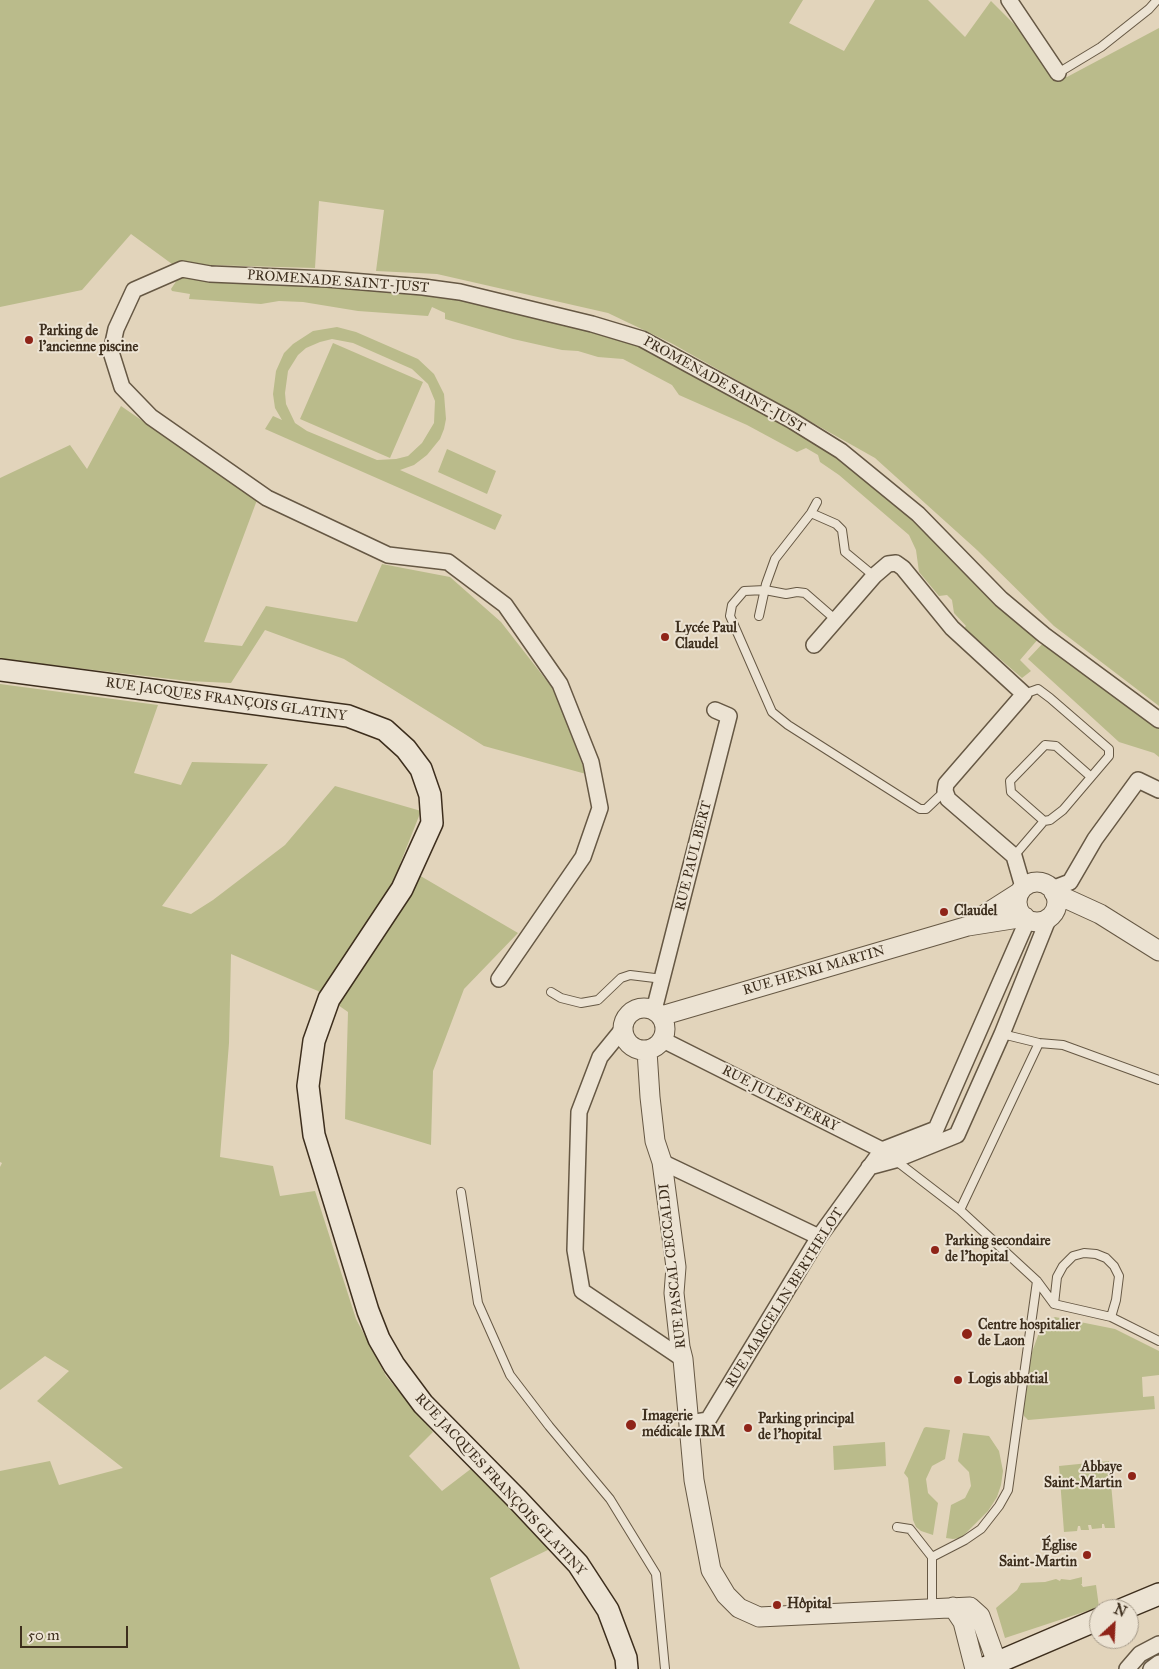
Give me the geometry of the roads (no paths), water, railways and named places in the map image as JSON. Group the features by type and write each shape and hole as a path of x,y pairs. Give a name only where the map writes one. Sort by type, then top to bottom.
{"main road":[{"name":"RUE JACQUES FRANÇOIS GLATINY","path":"0,670 348,716 385,730 406,750 421,769 430,795 432,823 402,888 330,999 314,1041 308,1086 314,1134 368,1311 379,1339 394,1365 423,1404 578,1564 608,1610 626,1658 628,1669"},
{"path":"1139,1602 1159,1594"},
{"path":"988,1667 1089,1623"}],"street":[{"path":"1009,0 1058,73"},
{"name":"PROMENADE SAINT-JUST","path":"499,979 583,857 600,808 591,762 560,684 504,605 448,562 388,555 267,498 150,417 122,387 111,352 116,329 134,290 182,269 210,274 327,279 423,287 460,292 592,324 642,339 791,420 841,451 918,514 1001,599 1044,635 1159,720"},
{"path":"814,645 874,576 888,564 896,562 952,628 1024,694 946,784 945,791 948,799 1014,856 1022,890"},
{"name":"RUE PAUL BERT","path":"657,1013 663,979 729,716 716,710"},
{"path":"1053,891 1070,882 1095,839 1138,780 1159,790"},
{"path":"1100,914 1084,913 1051,916 1039,921 1026,918 1018,908 1018,897 1028,884 1041,883 1053,891 1100,914 1159,951"},
{"name":"RUE HENRI MARTIN","path":"968,926 1022,890"},
{"path":"870,1167 895,1160 957,1135 1002,1034 1056,904 1053,891"},
{"path":"882,1150 936,1129 982,1025 1026,918"},
{"name":"RUE HENRI MARTIN","path":"657,1013 968,926 1026,918"},
{"path":"622,1030 628,1044 640,1051 647,1051 653,1049 663,1040 666,1028 657,1013 646,1008 632,1011 627,1016 622,1030 600,1057 579,1112 575,1250 580,1283 582,1291 683,1359"},
{"path":"982,1025 1002,1034"},
{"name":"RUE JULES FERRY","path":"663,1040 882,1150 895,1160"},
{"name":"RUE PASCAL CECCALDI","path":"647,1051 654,1132 662,1162 676,1267 674,1293 690,1423"},
{"name":"RUE MARCELIN BERTHELOT","path":"690,1423 708,1420 819,1237 882,1150"},
{"path":"662,1162 819,1237"},
{"path":"690,1423 694,1480 711,1570 726,1595 738,1608 759,1617 932,1608 965,1604 980,1616 988,1667"},
{"path":"1128,1669 1140,1654 1159,1644"},
{"path":"1151,1669 1159,1663"}],"lane":[{"path":"1058,73 1101,47 1149,9 1156,0"},
{"path":"759,616 765,590 776,559 812,513 817,502"},
{"path":"812,513 836,524 842,530 846,552 874,576"},
{"path":"836,620 805,594 796,592 786,594 765,590 744,591 732,605 730,616 772,712 788,725 920,809 926,809 945,791"},
{"path":"1014,856 1044,822 1050,820 1063,810 1109,756 1109,749 1038,689 1024,694"},
{"path":"1044,822 1011,792 1010,781 1045,745 1056,746 1090,776"},
{"path":"551,992 562,998 581,1003 598,1000 621,978 630,975 663,979"},
{"path":"1002,1034 1039,1043 1063,1045 1159,1080"},
{"path":"960,1210 1039,1043"},
{"path":"895,1160 960,1210 1037,1280 1054,1304 1111,1317 1159,1340"},
{"path":"461,1192 478,1303 510,1375 549,1426 610,1498 656,1574 664,1669"},
{"path":"1054,1304 1057,1277 1063,1266 1073,1256 1084,1253 1096,1254 1106,1258 1120,1276 1111,1317"},
{"path":"932,1557 965,1540 981,1529 999,1506 1008,1490 1037,1280"},
{"path":"897,1527 910,1529 932,1557 932,1608"}],"place":[{"name":"Parking de l'ancienne piscine","path":"29,340"},
{"name":"Lycée Paul Claudel","path":"665,637"},
{"name":"Claudel","path":"944,912"},
{"name":"Parking secondaire de l'hopital","path":"935,1250"},
{"name":"Centre hospitalier de Laon","path":"967,1334"},
{"name":"Logis abbatial","path":"958,1380"},
{"name":"Imagerie médicale IRM","path":"631,1425"},
{"name":"Parking principal de l'hopital","path":"748,1428"},
{"name":"Abbaye Saint-Martin","path":"1132,1476"},
{"name":"Église Saint-Martin","path":"1087,1555"},
{"name":"Hôpital","path":"777,1605"}]}
